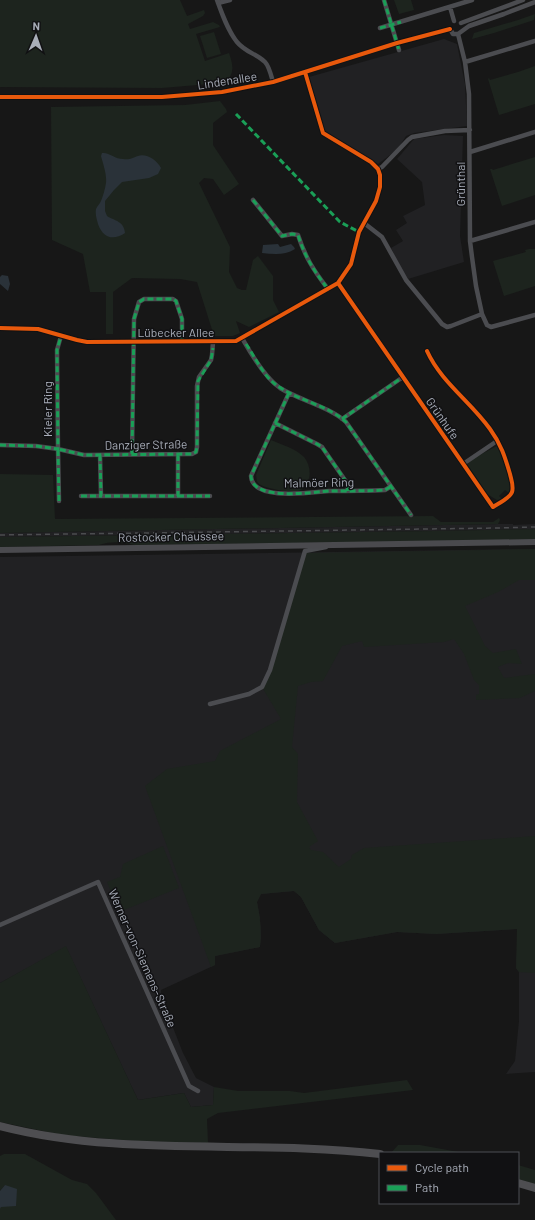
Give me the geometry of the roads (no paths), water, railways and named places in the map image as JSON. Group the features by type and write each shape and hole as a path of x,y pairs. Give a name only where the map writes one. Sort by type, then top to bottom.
{"highway":[{"path":"0,1126 62,1138 116,1144 292,1147 379,1154"},
{"path":"519,1183 535,1188"}],"main road":[{"name":"Rostocker Chaussee","path":"0,550 535,542"}],"street":[{"path":"230,0 218,2 232,34 244,49 268,65 273,82"},
{"path":"384,0 399,50"},
{"path":"380,28 472,0"},
{"path":"454,22 461,23 523,0"},
{"path":"454,22 450,25 450,30 453,34 458,34 470,26 535,2"},
{"path":"450,7 454,22"},
{"path":"461,23 463,30"},
{"name":"Lindenallee","path":"0,97 179,96 222,92 273,82 397,43 450,30"},
{"name":"Grünthal","path":"458,34 465,62 469,94 470,241 476,286 482,314"},
{"path":"465,62 535,41"},
{"path":"305,72 323,133 372,162 378,169 381,180 378,194 359,232 351,264 338,283"},
{"path":"378,169 382,167 412,137 446,131 470,130"},
{"path":"470,152 535,132"},
{"path":"253,200 282,236 292,234 298,235 304,253 328,289"},
{"path":"470,241 535,222"},
{"path":"364,223 382,237 406,280 442,324 450,326 482,314 487,325 494,327 535,315"},
{"name":"Lübecker Allee","path":"0,328 38,329 88,342 231,341 242,338 338,283"},
{"name":"Grünhufe","path":"338,283 493,507 510,495 513,491 513,485 504,453 490,428 442,373 430,358 427,351"},
{"path":"132,454 134,319 135,310 139,302 144,299 173,299 176,301 182,319 182,341"},
{"name":"Kieler Ring","path":"0,445 58,449 57,350 61,336"},
{"path":"242,338 269,379 289,393 342,419 410,515"},
{"name":"Danziger Straße","path":"58,449 76,454 100,455 192,454 196,452 197,386 199,377 211,360 212,342"},
{"path":"342,419 403,377"},
{"name":"Malmöer Ring","path":"289,393 251,476 251,481 254,486 273,492 286,494 328,491 385,490 390,487"},
{"path":"275,424 322,447 348,483 348,491"},
{"path":"463,464 497,440"},
{"path":"58,449 59,501"},
{"path":"178,454 178,496"},
{"path":"100,455 101,496"},
{"path":"81,496 210,496"},
{"name":"Rostocker Chaussee","path":"210,704 249,694 262,687 270,670 305,551 342,545"},
{"name":"Werner-von-Siemens-Straße","path":"0,925 98,882 189,1086 198,1091"}],"railway":[{"path":"0,535 535,527"}]}
